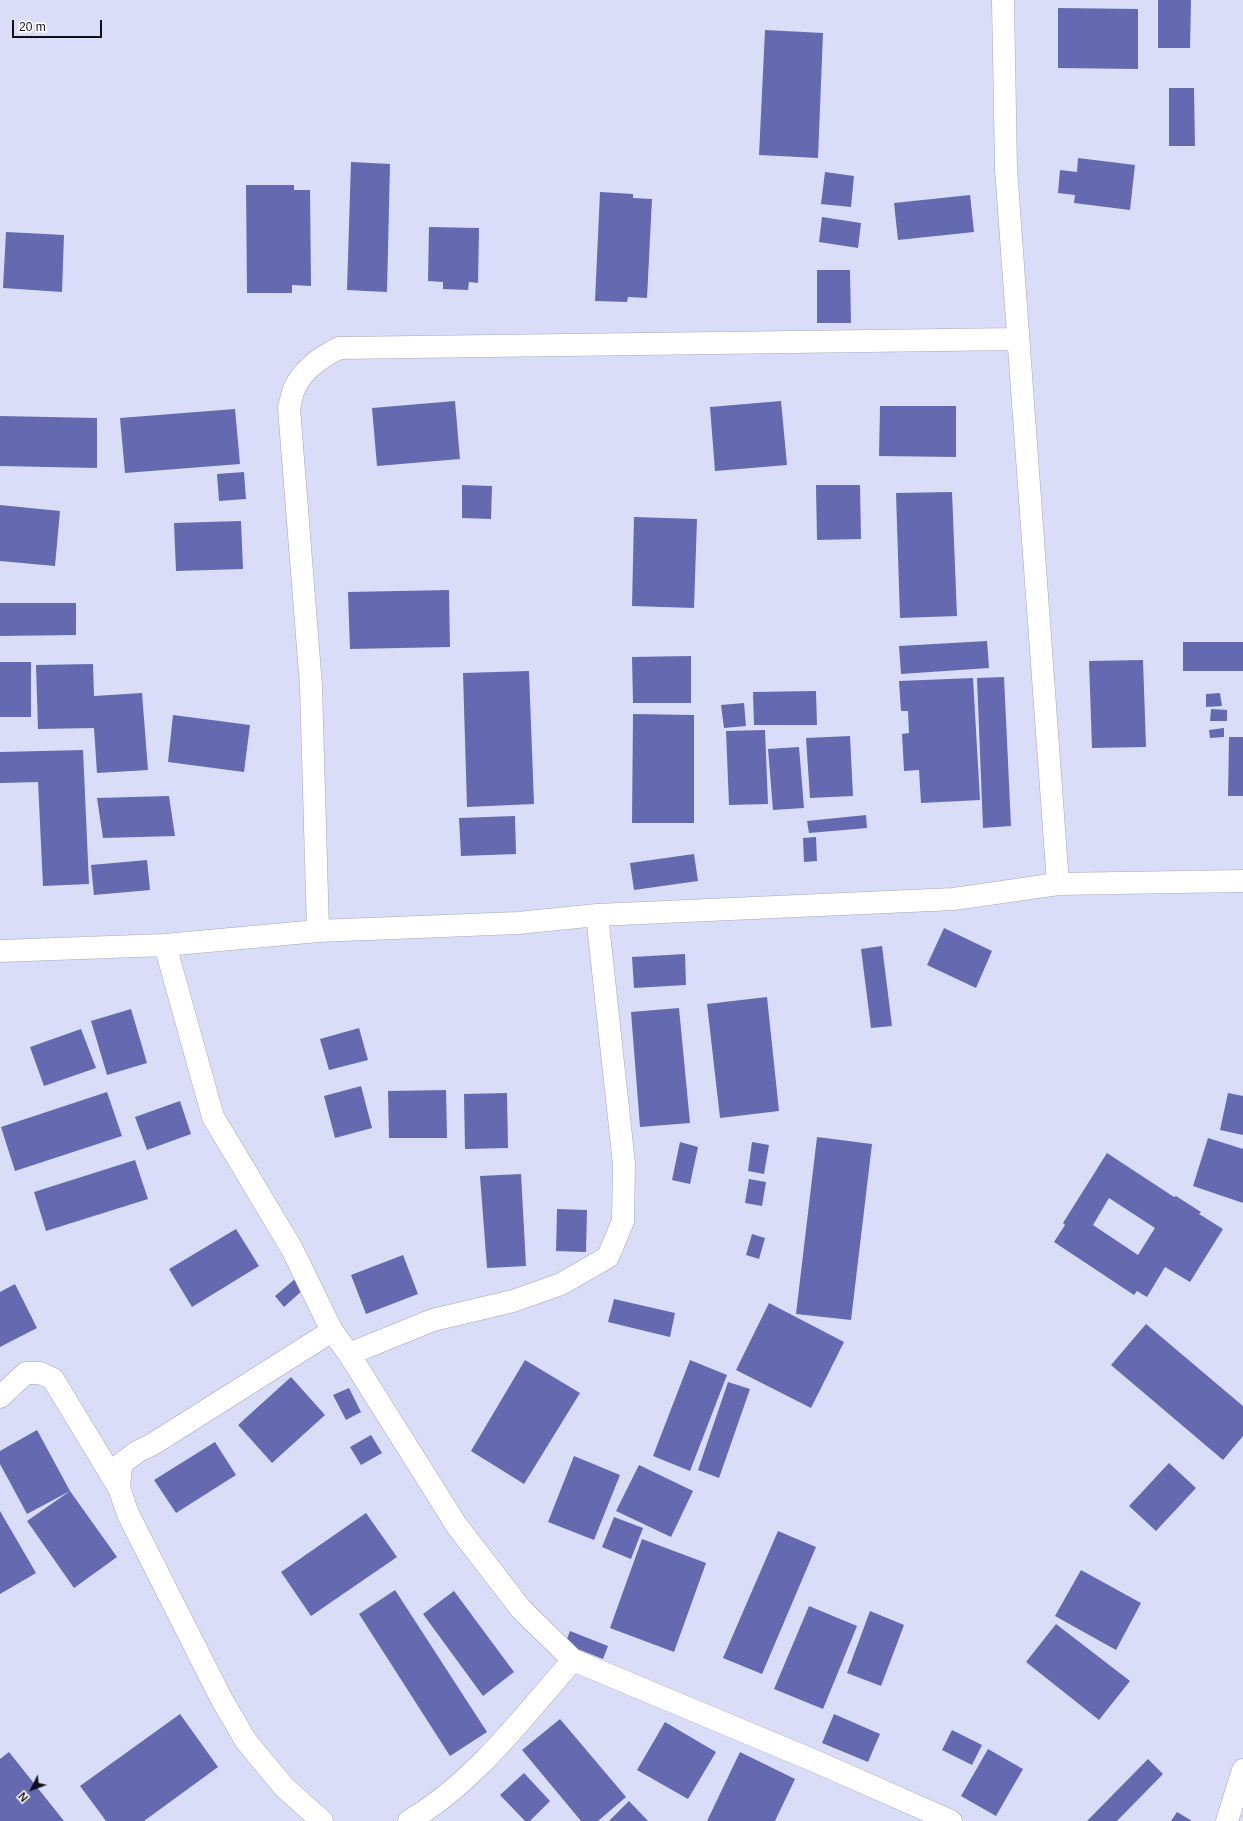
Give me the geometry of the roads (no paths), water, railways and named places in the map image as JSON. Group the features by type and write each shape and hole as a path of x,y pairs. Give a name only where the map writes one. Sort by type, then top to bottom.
{"street":[{"path":"1003,0 1006,169 1058,884"},
{"path":"318,932 311,686 289,408 295,386 309,368 321,357 339,348 1018,339"},
{"path":"0,951 165,945 318,932 518,923 597,915 954,899 1058,884 1243,881"},
{"path":"349,1354 433,1320 513,1301 561,1284 608,1257 623,1221 624,1164 597,915"},
{"path":"165,945 213,1117 292,1249 332,1331 349,1354 457,1526 520,1609 573,1660 818,1762 951,1821"},
{"path":"119,1488 121,1464 137,1452 153,1444 332,1331"},
{"path":"0,1397 26,1373 40,1373 53,1379 119,1488 128,1514 222,1700 246,1741 284,1787 322,1821"},
{"path":"409,1821 450,1793 486,1759 573,1660"},
{"path":"1227,1821 1243,1770"}]}
